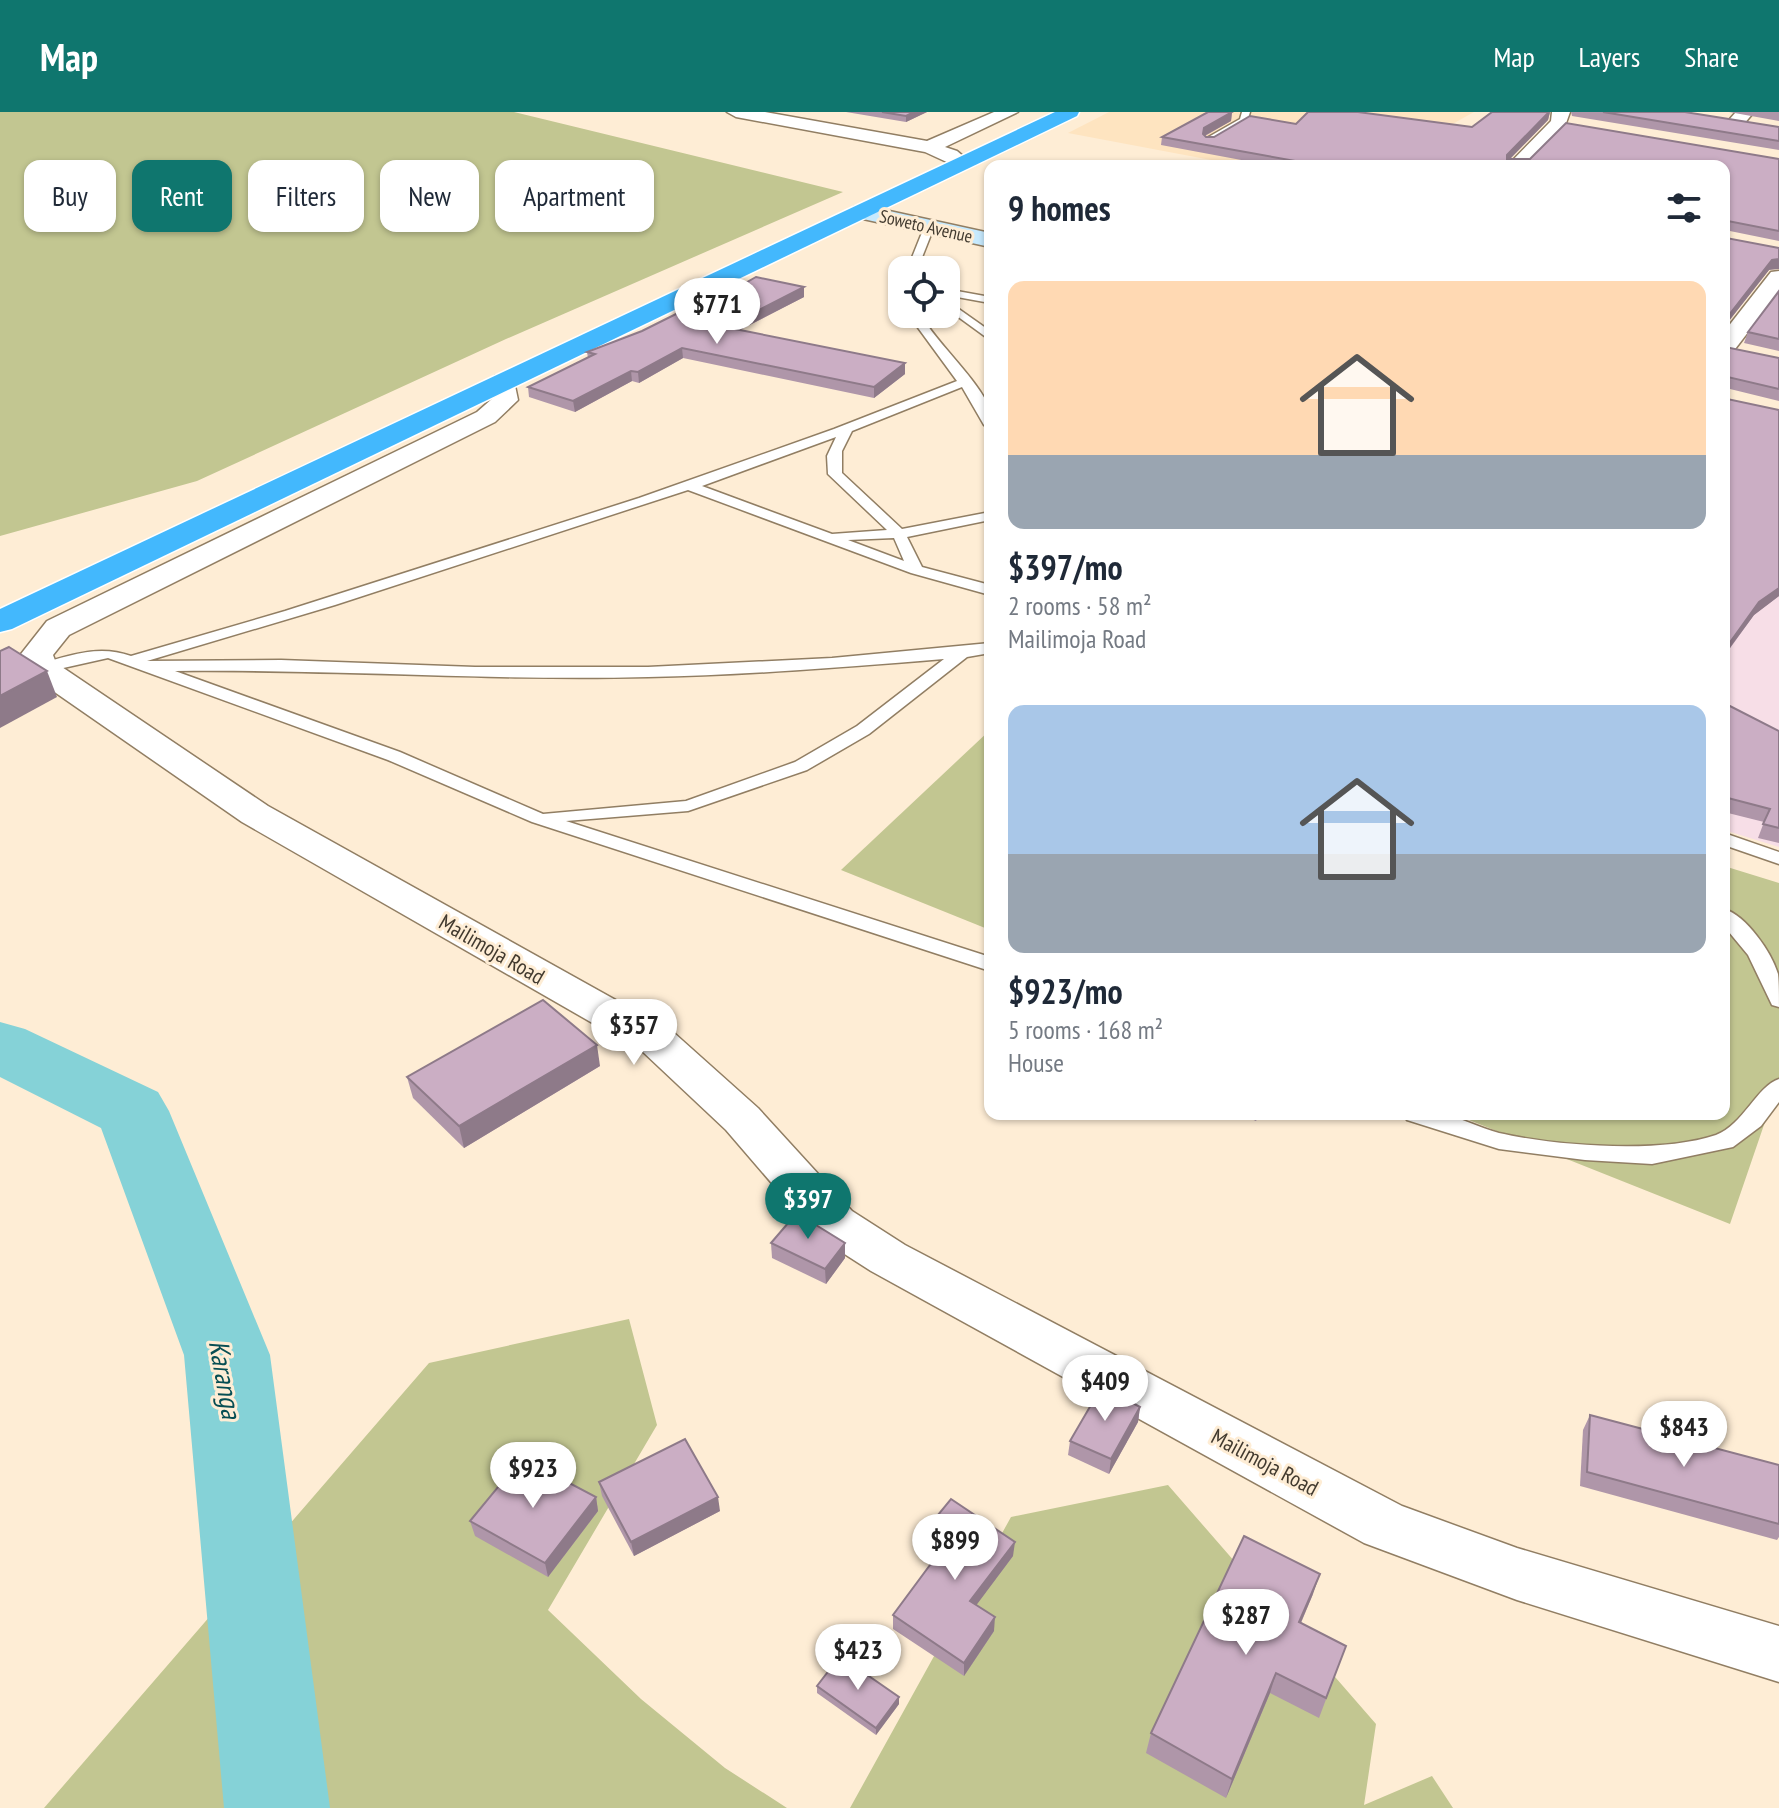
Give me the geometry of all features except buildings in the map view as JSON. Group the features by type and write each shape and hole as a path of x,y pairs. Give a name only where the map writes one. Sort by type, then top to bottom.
{"highway":[{"path":"0,622 1070,112"}],"street":[{"path":"736,112 929,147 962,163"},
{"path":"929,147 1009,112"},
{"path":"1735,117 1765,126"},
{"path":"1522,160 1565,120"},
{"name":"Soweto Avenue","path":"862,212 984,239"},
{"path":"1730,340 1779,277"},
{"path":"1730,349 1752,354"},
{"path":"41,668 37,654 58,628 486,417 506,400 504,381"},
{"name":"Mailimoja Road","path":"41,668 255,814 658,1042 742,1119 835,1224 888,1258 1384,1525 1517,1574 1779,1654"}],"lane":[{"path":"1208,141 1244,120 1246,112"},
{"path":"916,256 926,242 929,227"},
{"path":"960,295 984,299"},
{"path":"960,314 984,332"},
{"path":"923,328 967,381 984,409"},
{"path":"140,663 566,528 846,431 967,381"},
{"path":"846,431 836,446 832,461 835,474 899,534 916,570"},
{"path":"687,485 916,570 984,588"},
{"path":"826,537 899,534 984,517"},
{"path":"140,663 475,672 648,672 962,653 984,649"},
{"path":"41,668 109,653 394,756 538,818 984,962"},
{"path":"538,818 688,806 801,766 863,730 962,653"},
{"path":"1730,841 1779,858"},
{"path":"1730,920 1741,929 1769,973 1779,1000"},
{"path":"1434,1120 1499,1141 1585,1152 1652,1156 1725,1141 1753,1120 1779,1087"}],"shaded area":[{"path":"1109,112 1474,112 1388,160 1211,160 1068,133"},
{"path":"1730,434 1779,445 1779,847 1730,832"}],"green space":[{"path":"0,112 514,112 843,192 506,339 197,481 0,536"},
{"path":"984,736 984,928 841,870"},
{"path":"1730,868 1779,883 1779,1081 1730,1224 1469,1120 1730,1120"},
{"path":"629,1319 657,1425 548,1610 641,1699 725,1768 787,1808 44,1808 429,1363"},
{"path":"1168,1485 1376,1724 1364,1805 1432,1776 1453,1808 850,1808 1011,1517"}],"waterway":[{"name":"Karanga","path":"0,1047 132,1111 227,1355 277,1808"}]}
